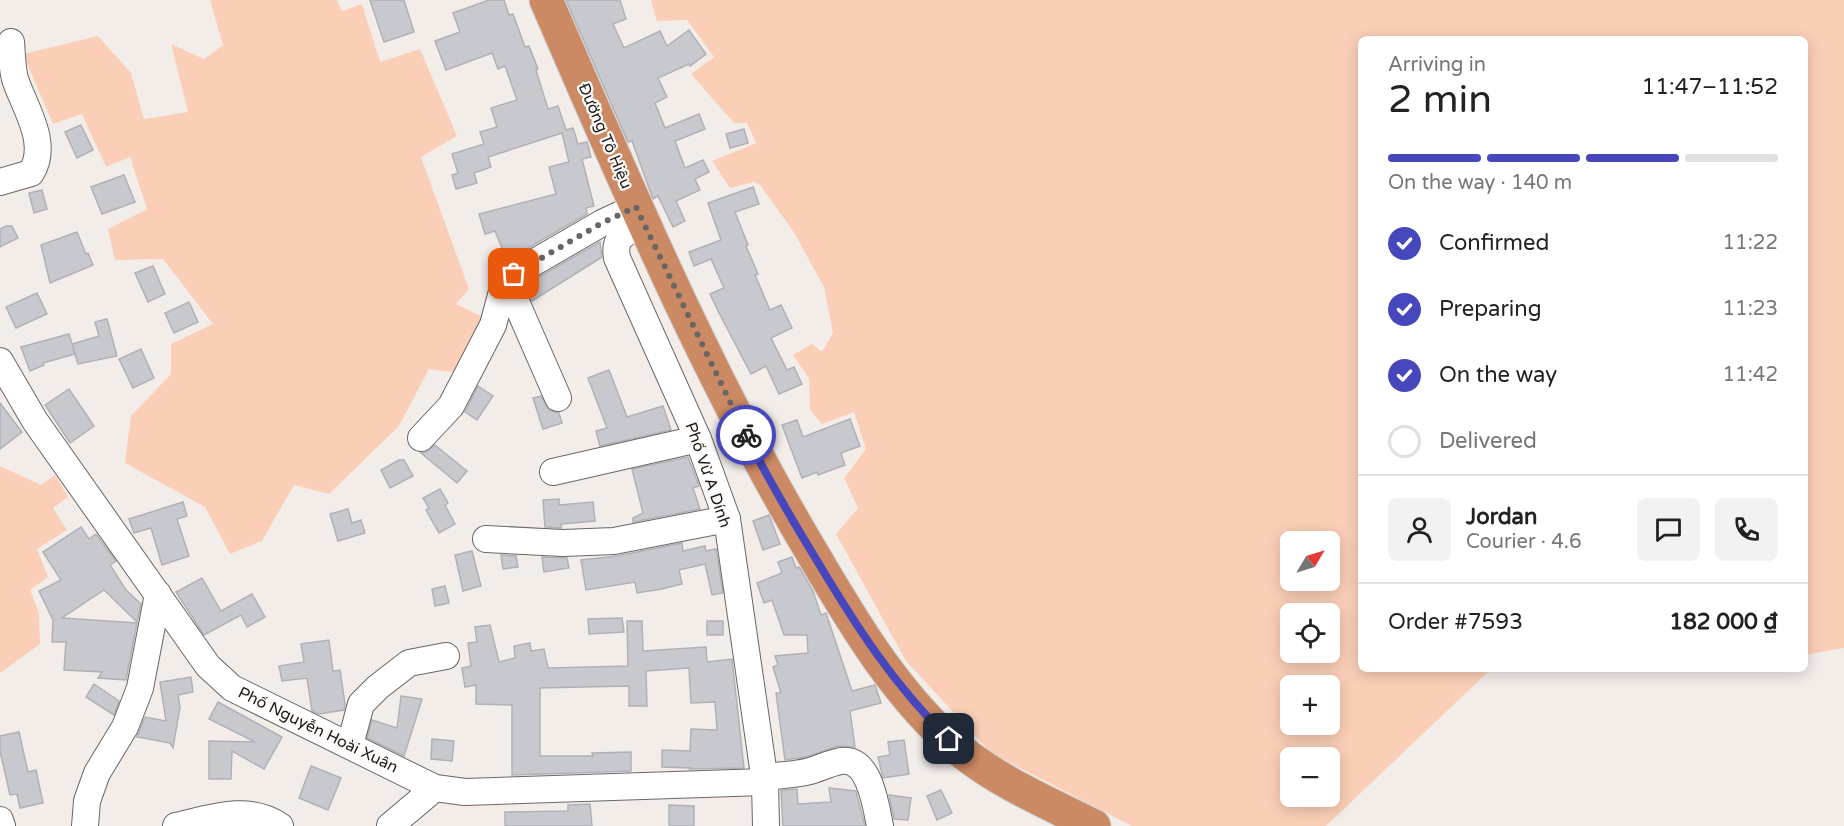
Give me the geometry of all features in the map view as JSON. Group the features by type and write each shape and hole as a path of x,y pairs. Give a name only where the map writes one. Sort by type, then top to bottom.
{"highway":[{"name":"Đường Tô Hiệu","path":"546,0 639,215 761,465 829,581 888,673 924,715 961,750 1006,782 1094,826"}],"street":[{"path":"0,183 32,173 37,158 31,113 15,78 11,42"},
{"path":"422,438 451,406 482,349 493,325 504,284 514,274 602,223 639,215"},
{"name":"Phố Vừ A Dính","path":"639,215 619,238 615,246 617,258 698,439 727,519 764,779 766,826"},
{"path":"504,284 517,304 558,398"},
{"name":"Phố Nguyễn Hoài Xuân","path":"0,361 35,421 207,666 232,688 435,788 465,792 764,779 808,771 842,761 851,761 861,769 870,785 880,826"},
{"path":"553,472 698,439"},
{"path":"486,539 563,543 614,541 727,519"},
{"path":"85,826 87,801 97,773 125,727 140,688 158,594"},
{"path":"350,745 361,704 378,687 409,663 446,656"},
{"path":"390,826 435,788"},
{"path":"176,826 233,814 248,814 270,819 280,826"},
{"path":"0,820 3,826"}],"shaded area":[{"path":"210,0 337,0 342,11 362,4 380,62 420,49 457,136 421,157 469,289 456,304 489,320 460,373 429,369 399,426 329,494 294,485 262,541 230,554 205,507 125,463 131,416 171,374 171,344 213,324 163,259 115,260 108,229 147,209 130,157 106,167 82,114 53,124 23,54 98,36 131,73 144,119 188,112 171,44 204,59 223,45"},
{"path":"651,0 1844,0 1844,648 1808,654 1808,36 1358,36 1358,672 1488,672 1326,826 1132,826 991,753 906,661 836,534 858,508 844,478 866,449 854,412 822,424 810,410 809,378 793,355 812,344 822,352 833,333 824,287 793,231 760,185 754,182 730,188 712,161 756,143 747,123 734,123 691,74 714,57 687,20 657,21"},
{"path":"0,466 41,485 55,475 68,497 53,508 67,530 37,549 48,577 30,590 39,613 40,644 0,673"}],"building":[{"path":"370,0 404,0 414,32 384,42"},
{"path":"489,0 504,0 509,15 513,14 525,47 529,46 538,69 536,70 548,109 558,106 566,130 573,128 578,144 587,142 591,157 582,159 594,206 586,208 587,214 507,260 495,231 485,234 479,214 556,194 549,167 569,162 562,133 488,157 491,167 474,173 477,183 456,189 452,175 458,173 452,154 484,144 480,132 497,127 491,108 517,100 505,66 498,69 492,53 446,70 435,41 460,32 453,13"},
{"path":"566,0 620,0 626,19 613,24 624,48 660,31 667,46 689,30 706,54 690,66 689,64 658,78 667,97 655,103 665,128 699,114 705,129 675,141 685,168 703,160 709,172 695,179 700,190 676,201 685,221 673,227 658,196 653,199 632,141 628,142"},
{"path":"81,125 93,150 77,158 65,132"},
{"path":"744,129 748,143 730,148 726,134"},
{"path":"124,175 135,202 102,214 91,187"},
{"path":"753,187 759,204 735,212 758,274 755,275 770,310 781,305 792,328 771,338 787,370 794,367 802,384 779,394 766,366 751,374 718,311 710,294 724,288 711,259 694,266 689,252 721,240 708,203"},
{"path":"42,190 47,209 34,213 29,193"},
{"path":"12,226 18,238 0,247 0,229"},
{"path":"77,232 93,265 50,283 41,245"},
{"path":"600,242 602,257 532,301 523,286"},
{"path":"153,266 165,294 148,302 135,273"},
{"path":"37,293 47,314 16,328 6,307"},
{"path":"189,302 198,322 174,333 165,313"},
{"path":"107,319 117,356 78,364 72,344 99,336 95,322"},
{"path":"69,334 75,354 43,363 44,365 30,371 21,347"},
{"path":"141,349 154,378 133,388 119,359"},
{"path":"609,370 627,417 663,406 671,430 600,446 596,431 607,428 588,378"},
{"path":"478,386 493,396 477,420 465,412"},
{"path":"69,389 94,426 70,443 45,405"},
{"path":"541,396 549,410 559,413 562,423 543,429 533,398"},
{"path":"0,403 22,432 0,449"},
{"path":"850,419 860,446 841,453 845,465 802,478 782,425 797,420 803,437"},
{"path":"435,445 467,471 457,483 421,453"},
{"path":"688,457 699,486 693,488 700,509 633,522 633,518 643,513 632,469"},
{"path":"399,460 404,460 413,476 390,488 381,470"},
{"path":"440,489 448,503 445,505 455,524 439,533 426,510 429,508 423,498"},
{"path":"559,499 559,505 593,502 595,521 561,524 561,528 545,527 543,500"},
{"path":"183,502 187,516 177,519 189,556 162,565 151,528 134,533 129,519"},
{"path":"348,509 352,523 361,520 365,533 338,541 330,514"},
{"path":"769,515 780,544 763,550 753,521"},
{"path":"81,527 89,539 96,534 116,561 110,565 126,590 141,604 137,622 104,590 62,618 137,623 126,680 98,678 102,672 64,670 66,642 52,642 53,620 39,591 61,580 43,552"},
{"path":"682,543 683,551 705,546 706,551 716,549 723,593 712,595 705,564 679,570 682,584 662,589 637,593 635,582 586,590 581,560 617,556"},
{"path":"472,551 481,586 463,591 455,555"},
{"path":"501,555 516,556 518,567 503,569"},
{"path":"542,557 567,558 569,568 544,572"},
{"path":"792,557 796,568 799,567 813,591 821,615 826,613 852,691 875,685 881,703 850,711 855,747 838,746 806,757 785,760 776,693 781,693 773,667 778,665 775,656 808,653 807,635 784,635 772,600 764,603 757,583 782,573 778,562"},
{"path":"202,578 221,611 252,594 265,617 247,627 241,615 204,635 176,592"},
{"path":"445,586 449,603 435,606 432,589"},
{"path":"622,618 624,632 589,634 588,619"},
{"path":"627,621 642,621 643,651 706,647 707,662 732,659 744,768 662,767 662,750 690,751 691,729 717,730 715,702 691,703 689,668 646,671 647,706 629,706 629,686 540,688 540,756 593,756 592,753 631,752 631,771 512,775 512,705 476,704 476,685 465,687 462,668 471,666 468,643 477,642 475,627 490,625 499,662 515,658 514,646 530,643 531,651 544,649 548,668 628,666"},
{"path":"707,621 723,621 723,635 707,635"},
{"path":"329,640 333,671 340,670 345,704 344,710 319,714 312,711 307,678 282,681 279,666 304,662 301,644"},
{"path":"191,677 193,692 178,695 180,707 173,748 170,743 137,737 145,717 166,721 160,682"},
{"path":"94,684 119,701 114,715 86,697"},
{"path":"401,696 422,699 404,756 367,738 372,720 397,728"},
{"path":"218,702 282,737 264,769 232,751 231,779 209,779 209,741 255,742 209,719"},
{"path":"19,732 28,772 36,770 43,803 20,808 17,794 10,795 0,751 0,736"},
{"path":"432,739 454,741 452,761 431,759"},
{"path":"904,740 909,774 883,778 878,757 890,755 888,742"},
{"path":"311,766 341,778 328,810 299,798"},
{"path":"829,788 856,791 865,826 783,826 781,790 797,789 798,804 831,802"},
{"path":"941,790 952,813 937,820 927,796"},
{"path":"889,795 911,798 908,820 894,819"},
{"path":"590,804 592,826 505,826 505,812 568,811 568,805"},
{"path":"669,805 694,806 694,826 669,826"}],"way so far":[{"path":"514,274 602,223 636,207 746,435"}],"route":[{"path":"746,435 788,513 865,639 888,673 924,715 949,739"}]}
